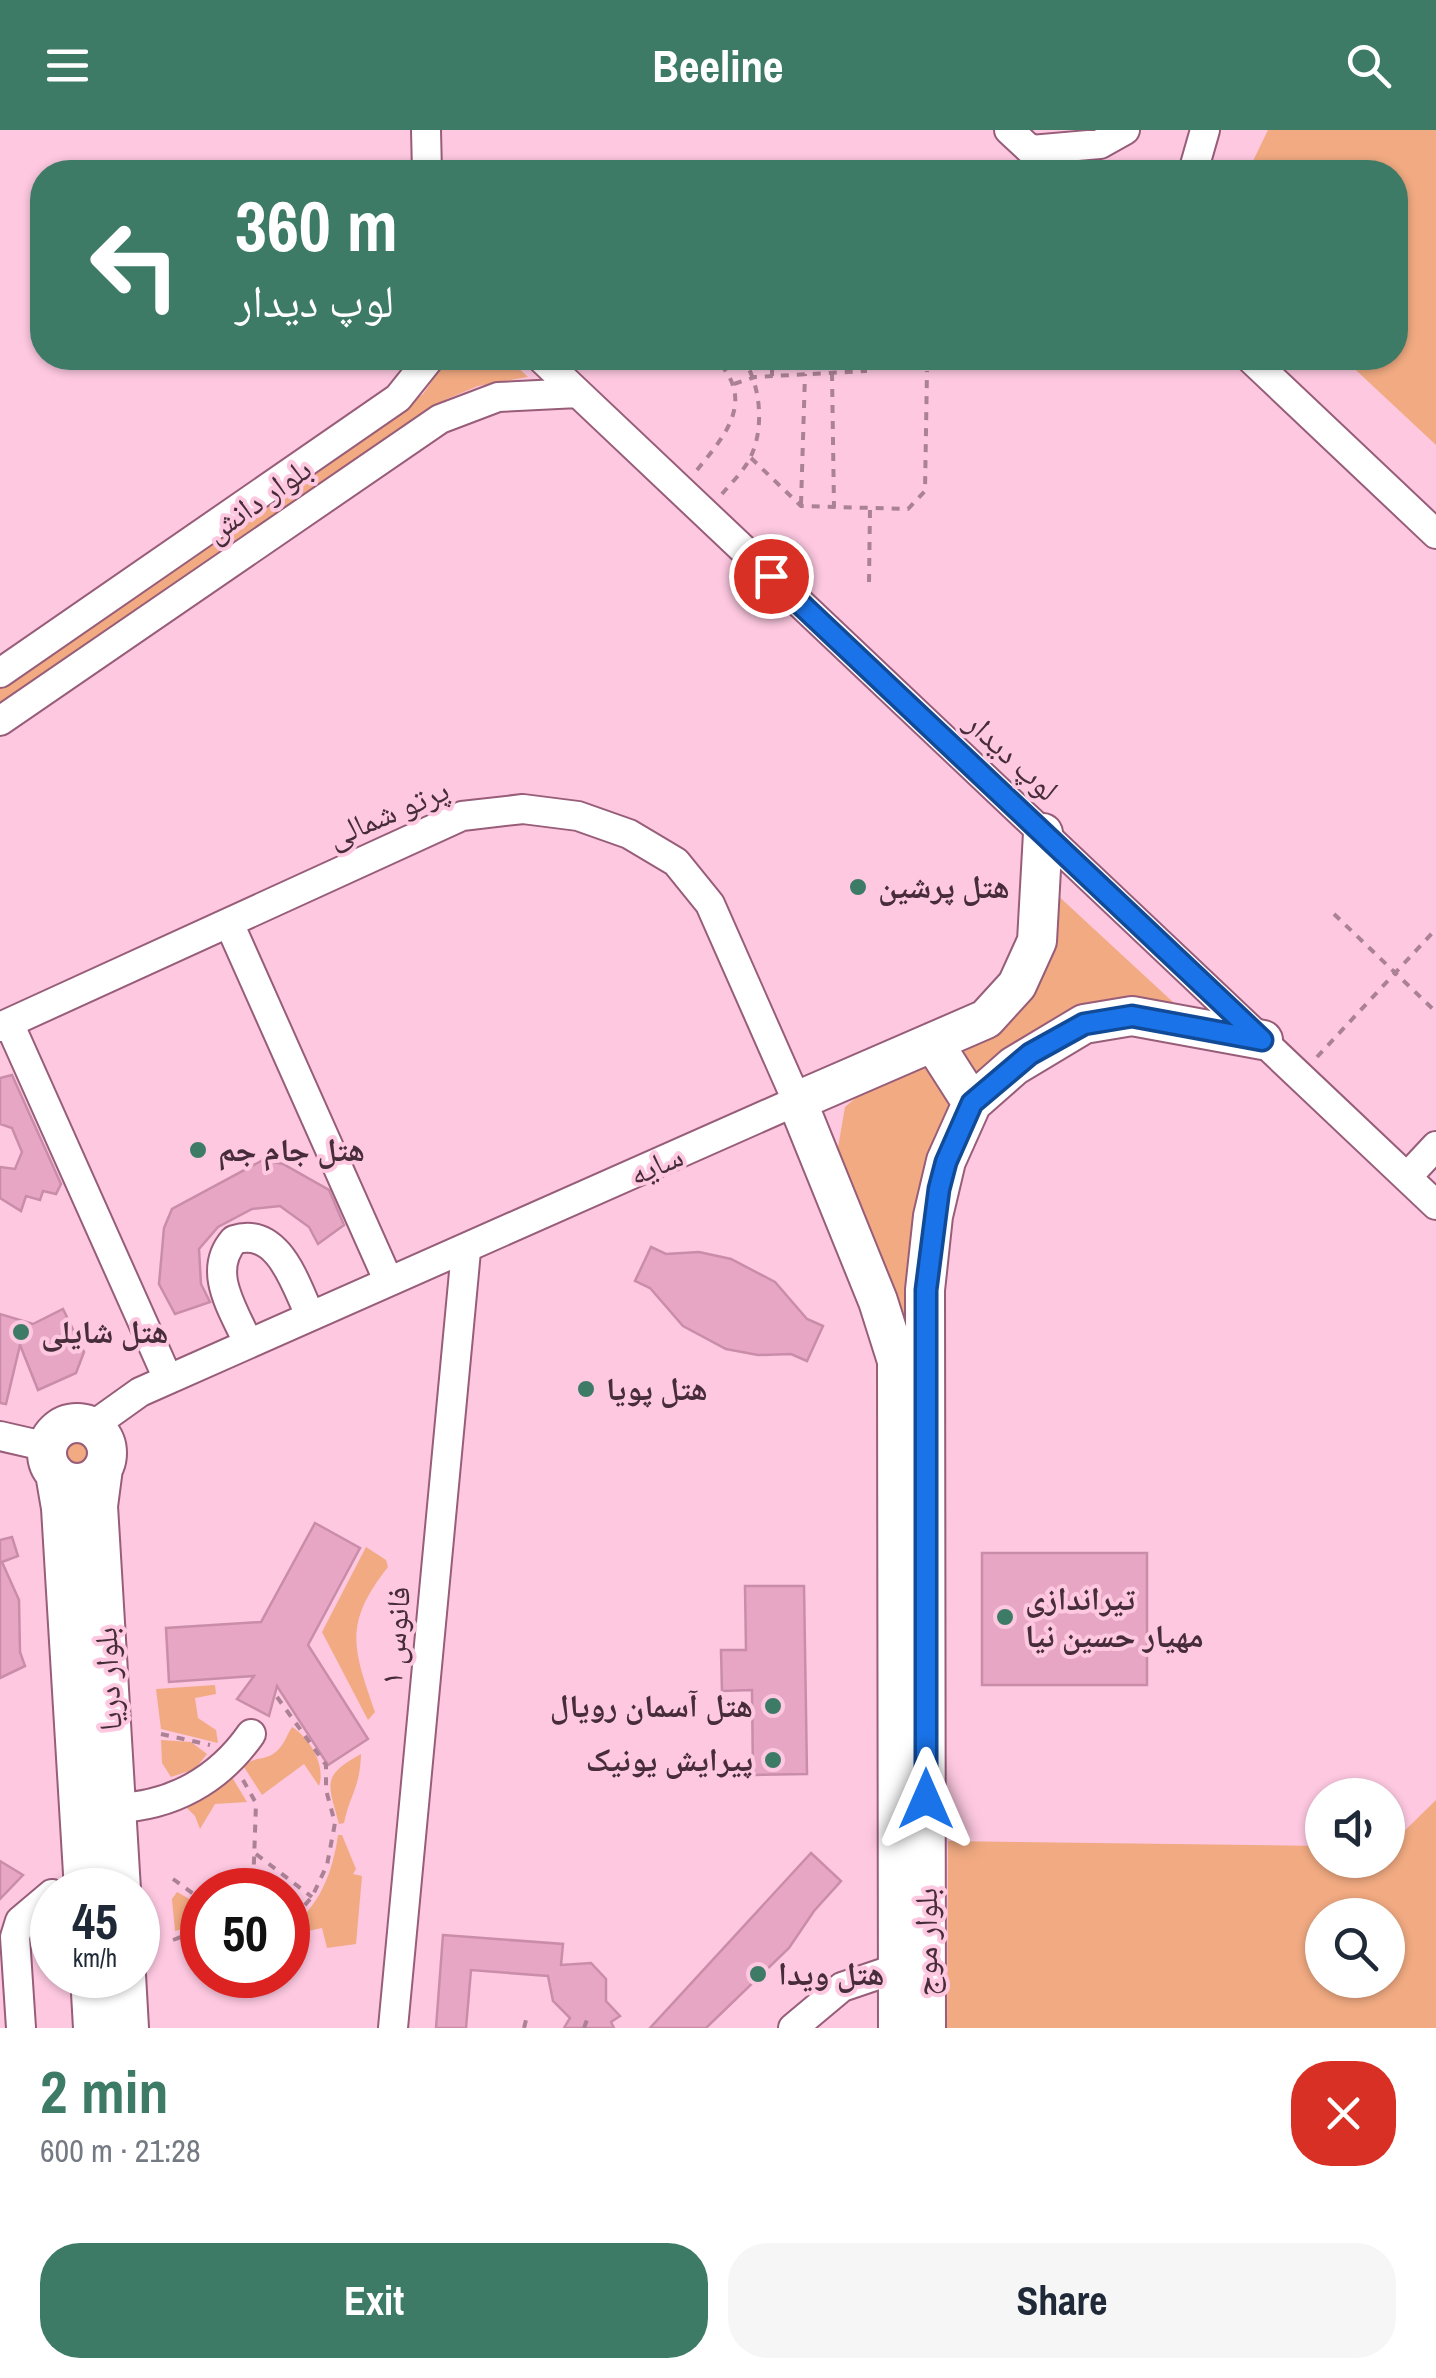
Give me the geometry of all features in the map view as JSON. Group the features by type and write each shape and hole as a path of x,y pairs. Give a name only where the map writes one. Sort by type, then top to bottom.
{"main road":[{"name":"سایه","path":"797,1101 986,1019 1017,985 1037,941 1043,833"},
{"name":"بلوار موج","path":"898,2028 913,1532 926,1290 932,1216 946,1162 972,1103 1036,1050 1084,1024 1132,1016 1262,1040"},
{"path":"933,1042 972,1103"},
{"name":"بلوار موج","path":"797,1101 878,1301 897,1361 913,1532 926,2028"},
{"path":"83,1424 92,1428 106,1450 102,1468 89,1480 70,1482 51,1460 64,1426 83,1424"},
{"name":"بلوار دریا","path":"51,1460 61,1508 70,1868"},
{"name":"بلوار دریا","path":"102,1468 98,1506 120,1868"},
{"path":"91,1998 93,2028"},
{"path":"127,1998 129,2028"}],"street":[{"path":"426,130 427,160"},
{"path":"1009,130 1041,160"},
{"path":"1031,150 1100,144 1126,130"},
{"path":"1197,160 1206,130"},
{"name":"بلوار دانش","path":"0,673 398,398 420,370"},
{"name":"لوپ دیدار","path":"553,370 1436,1204"},
{"path":"1263,370 1436,534"},
{"name":"بلوار دانش","path":"0,721 440,419 498,396 578,393"},
{"name":"پرتو شمالی","path":"5,1025 462,816 522,809 578,816 629,834 676,862 710,904 797,1101"},
{"path":"228,923 388,1280"},
{"path":"5,1025 168,1379"},
{"name":"سایه","path":"92,1428 140,1392 168,1379 797,1101"},
{"path":"1407,1177 1436,1146"},
{"path":"248,1342 221,1278 220,1261 234,1240 258,1238 273,1248 283,1258 310,1315"},
{"name":"فانوس ۱","path":"393,2028 466,1250"},
{"path":"0,1436 51,1460"},
{"path":"116,1808 148,1806 200,1784 232,1761 252,1734"},
{"path":"21,2028 16,1937 20,1921 30,1914"},
{"path":"793,2028 842,1986 898,1968"}],"path":[{"path":"696,470 725,436 734,416 734,384 724,370"},
{"path":"751,370 755,376"},
{"path":"722,494 751,458 757,433 755,370"},
{"path":"772,370 772,376"},
{"path":"734,384 755,376 867,371"},
{"path":"751,458 801,506 908,509 925,491 927,371"},
{"path":"832,373 834,507"},
{"path":"801,506 805,374"},
{"path":"870,508 870,582"},
{"path":"1334,914 1436,1012"},
{"path":"1318,1058 1436,929"},
{"path":"277,1697 326,1766 334,1839 328,1866 310,1899"},
{"path":"162,1734 196,1739 232,1761 256,1803 254,1868"},
{"path":"256,1854 312,1897"},
{"path":"174,1880 180,1884"},
{"path":"173,1940 180,1937"},
{"path":"584,2028 588,2017"},
{"path":"524,2028 526,2020"}],"shaded area":[{"path":"1268,130 1436,130 1436,445 1356,370 1408,370 1408,160 1253,160"},
{"path":"440,370 521,370 528,377 478,386 447,399 0,707 0,687 423,394"},
{"path":"1054,892 1188,1016 1144,1009 975,1094 946,1052 989,1026"},
{"path":"915,1066 929,1066 957,1098 922,1381 835,1165 845,1107 870,1086"},
{"path":"77,1433 91,1439 97,1453 91,1467 77,1473 63,1467 57,1453 63,1439"},
{"path":"366,1547 386,1560 388,1567 358,1621 361,1670 375,1712 368,1720 322,1632"},
{"path":"215,1685 216,1694 195,1698 198,1718 216,1730 218,1743 161,1729 156,1689"},
{"path":"292,1727 315,1753 319,1786 304,1764 262,1795 244,1767 277,1751"},
{"path":"161,1740 191,1742 207,1754 195,1769 171,1777 162,1763"},
{"path":"361,1754 357,1783 344,1823 339,1824 331,1782 339,1768"},
{"path":"230,1774 247,1802 215,1804 200,1829 185,1806"},
{"path":"1436,1800 1436,2028 947,2028 948,1841 1305,1846 1305,1878 1405,1878 1405,1830"},
{"path":"338,1835 342,1835 356,1869 353,1874 362,1876 356,1944 327,1948 322,1928 310,1931 310,1908 323,1888"},
{"path":"177,1892 180,1894 180,1930 175,1931 172,1899"}],"building":[{"path":"12,1075 61,1184 56,1194 43,1191 40,1200 26,1196 21,1211 0,1198 0,1167 15,1169 22,1152 12,1128 0,1124 0,1078"},
{"path":"263,1160 283,1164 329,1190 344,1225 318,1244 309,1227 280,1206 252,1209 218,1227 199,1249 201,1284 210,1302 175,1314 159,1284 164,1228 172,1209"},
{"path":"651,1247 666,1254 699,1252 731,1259 775,1282 807,1319 823,1326 807,1361 791,1354 758,1355 726,1349 683,1326 650,1288 635,1281"},
{"path":"63,1309 84,1352 76,1373 38,1390 20,1345 6,1404 0,1403 0,1314 33,1324"},
{"path":"315,1523 360,1548 308,1645 368,1739 328,1765 277,1686 269,1716 237,1699 254,1676 169,1682 166,1628 261,1622"},
{"path":"12,1537 18,1556 2,1562 19,1600 20,1652 25,1666 0,1678 0,1540"},
{"path":"982,1553 1147,1553 1147,1685 982,1685"},
{"path":"745,1586 804,1586 807,1774 753,1775 752,1690 722,1691 721,1650 746,1650"},
{"path":"811,1853 841,1881 789,1948 706,2028 650,2028"},
{"path":"0,1861 23,1875 0,1899"},
{"path":"443,1935 563,1944 561,1965 591,1963 606,1979 606,2001 620,2016 611,2022 614,2028 564,2028 570,2018 553,2001 548,1976 471,1970 466,2028 436,2028"}],"place":[{"name":"هتل پرشین","path":"858,887"},
{"name":"هتل جام جم","path":"198,1150"},
{"name":"هتل شایلی","path":"21,1332"},
{"name":"هتل پویا","path":"586,1389"},
{"name":"تیراندازی مهیار حسین نیا","path":"1005,1617"},
{"name":"هتل آسمان رویال","path":"773,1706"},
{"name":"پیرایش یونیک","path":"773,1760"},
{"name":"هتل ویدا","path":"758,1974"}],"route":[{"path":"771,576 1262,1040 1132,1016 1084,1024 1030,1054 972,1103 946,1162 932,1216 926,1290 926,1799"}]}
